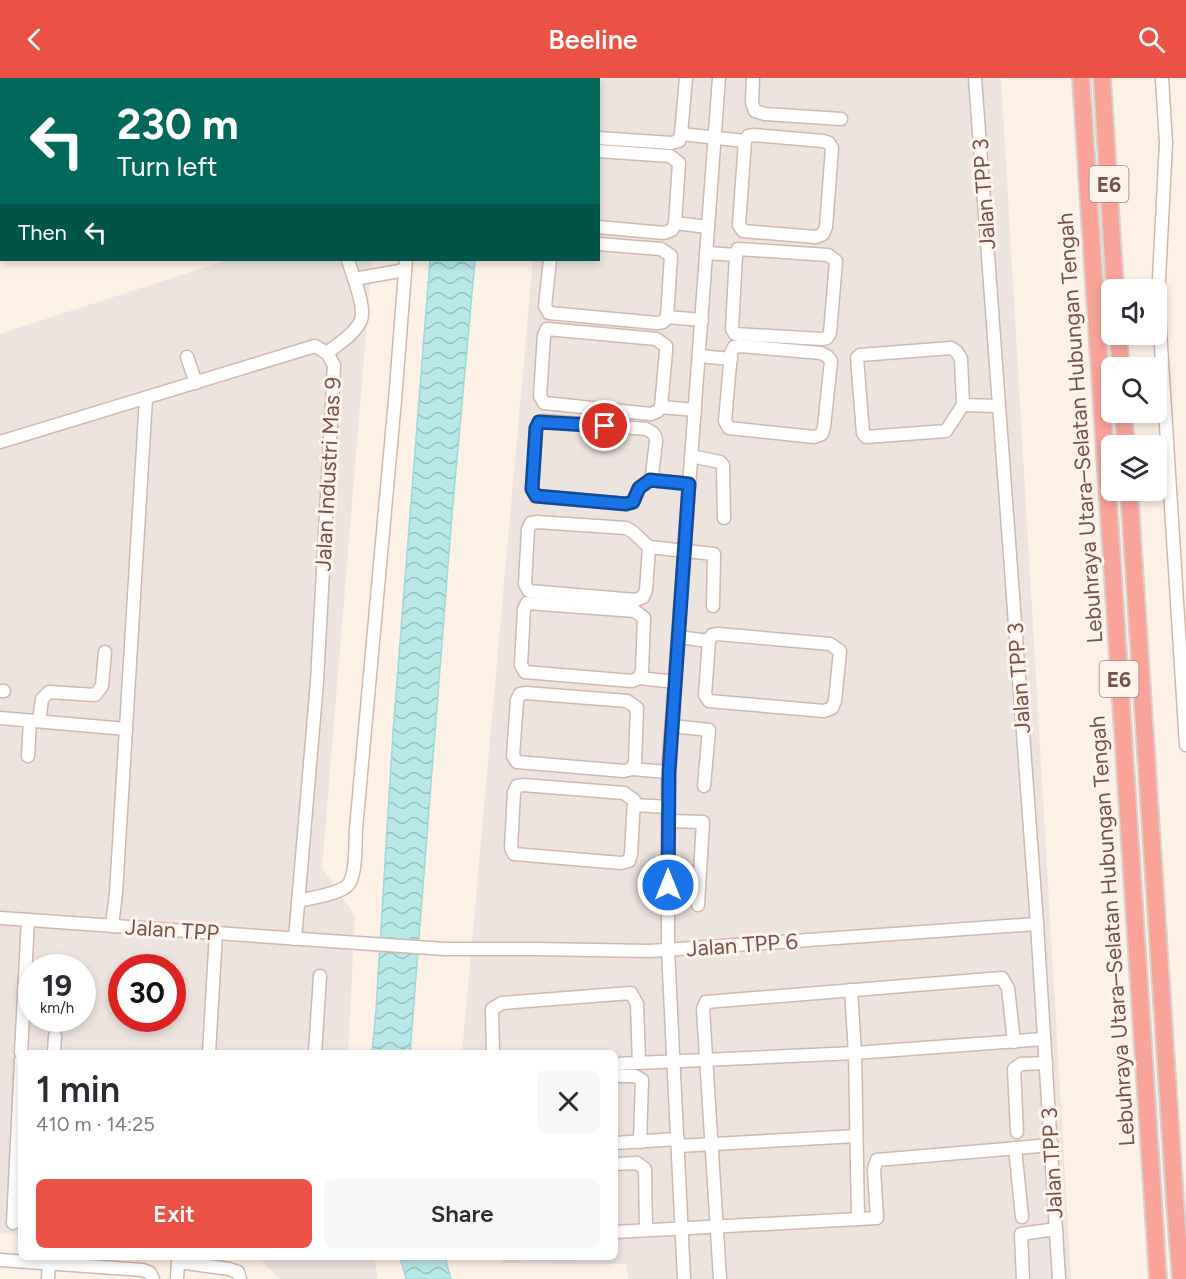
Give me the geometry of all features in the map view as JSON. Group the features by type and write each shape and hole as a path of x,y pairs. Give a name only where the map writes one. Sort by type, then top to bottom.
{"highway":[{"name":"Lebuhraya Utara–Selatan Hubungan Tengah","path":"1081,78 1158,1279"},
{"name":"Lebuhraya Utara–Selatan Hubungan Tengah","path":"1102,78 1115,279"},
{"name":"Lebuhraya Utara–Selatan Hubungan Tengah","path":"1130,501 1181,1279"}],"street":[{"path":"600,138 671,143 679,141 686,78"},
{"path":"684,1279 668,950 669,772 719,78"},
{"path":"753,78 752,103 755,111 765,114 841,119"},
{"name":"Jalan TPP 3","path":"975,78 1037,924 1059,1279"},
{"path":"1162,78 1166,143 1158,298 1186,745"},
{"path":"681,134 746,141"},
{"path":"754,135 828,143 832,148 826,227 823,234 816,237 743,231 739,225 746,141 748,136 754,135"},
{"path":"600,151 670,156 679,163 675,223 672,230 664,232 600,227"},
{"path":"675,223 708,227"},
{"path":"550,261 546,306 549,313 663,322 667,317 671,256 661,249 600,244"},
{"path":"738,249 743,249 832,257 836,261 830,333 827,338 768,335 755,337 735,334 732,329 736,255 738,249"},
{"path":"706,253 736,255"},
{"path":"327,353 354,331 361,319 361,306 348,261"},
{"path":"298,901 339,890 348,885 353,876 406,265 354,279"},
{"path":"667,317 702,320"},
{"path":"546,329 662,341 666,346 661,407 651,414 544,403 540,396 546,329"},
{"name":"Jalan Industri Mas 9","path":"0,442 315,346 327,353 334,365 327,509 317,682 295,939"},
{"path":"740,346 821,353 827,356 831,361 822,434 814,437 729,428 725,422 731,359 734,347 740,346"},
{"path":"951,348 961,359 963,405 946,430 866,437 863,433 857,358 860,355 951,348"},
{"path":"699,356 731,359"},
{"path":"187,357 196,383"},
{"path":"111,926 116,893 146,398"},
{"path":"963,405 999,406"},
{"path":"661,407 695,410"},
{"path":"650,480 656,436 646,429 539,422 536,428 532,489 536,496 626,504 633,502 639,488 650,480 689,484"},
{"path":"691,456 720,462 723,465 724,518"},
{"path":"649,548 646,590 643,597 636,600 529,591 525,584 528,529 531,523 627,528 632,530 649,548 714,554 713,606"},
{"path":"639,678 642,671 644,618 640,613 527,603 524,609 521,665 525,672 632,681 639,678 675,682"},
{"path":"712,634 718,634 836,646 840,651 835,701 832,708 824,711 709,701 705,695 709,640 712,634"},
{"path":"678,637 709,640"},
{"path":"27,756 42,699 49,692 94,695 102,686 105,652"},
{"path":"632,769 637,708 633,704 627,701 520,694 517,700 513,756 517,762 624,771 632,769 669,772"},
{"path":"0,718 126,729"},
{"path":"672,726 709,730 704,786"},
{"path":"517,786 624,793 634,800 634,805 632,854 629,861 621,863 523,855 514,854 511,848 514,792 517,786"},
{"path":"634,805 668,807"},
{"path":"668,821 703,822 698,905"},
{"name":"Jalan TPP","path":"0,918 345,942"},
{"path":"21,1050 28,920"},
{"name":"Jalan TPP 6","path":"345,942 446,949 668,950 1037,924"},
{"path":"209,1050 216,933"},
{"path":"315,1050 320,976"},
{"path":"720,1279 705,1002 1002,978 1008,988 1014,1042"},
{"path":"851,990 855,1053 858,1219"},
{"path":"493,1050 492,1009 502,1003 631,993 637,1004 639,1063"},
{"path":"54,1050 55,1036"},
{"path":"618,1064 855,1053 1044,1039"},
{"path":"1017,1132 1014,1069 1021,1064 1046,1063"},
{"path":"618,1076 635,1076 642,1080 640,1143"},
{"path":"618,1143 713,1144 856,1136"},
{"path":"618,1232 877,1218 874,1169 877,1160 1052,1145"},
{"path":"1015,1148 1022,1217"},
{"path":"618,1164 638,1163 645,1169 646,1230"},
{"path":"0,1222 17,1223 18,1186"},
{"path":"1023,1279 1021,1234 1056,1229"},
{"path":"0,1260 143,1270 150,1273 153,1279"},
{"path":"177,1279 178,1262 229,1269 238,1272 240,1279"},
{"path":"48,1279 49,1263"}],"shaded area":[{"path":"600,78 1001,78 1071,1279 629,1279 626,1264 502,1263 502,1260 618,1260 618,1050 462,1050 533,261 600,261"},
{"path":"224,261 372,261 322,868 355,916 348,1050 18,1050 18,1235 0,1233 0,334"},
{"path":"261,1260 375,1260 378,1279 280,1279"}],"water":[{"path":"430,261 475,261 452,514 410,1050 372,1050 393,732"},
{"path":"401,1260 446,1260 451,1279 406,1279"}],"route":[{"path":"605,426 539,422 536,428 532,489 536,496 626,504 633,502 639,488 650,480 689,484 669,772 668,885"}]}
